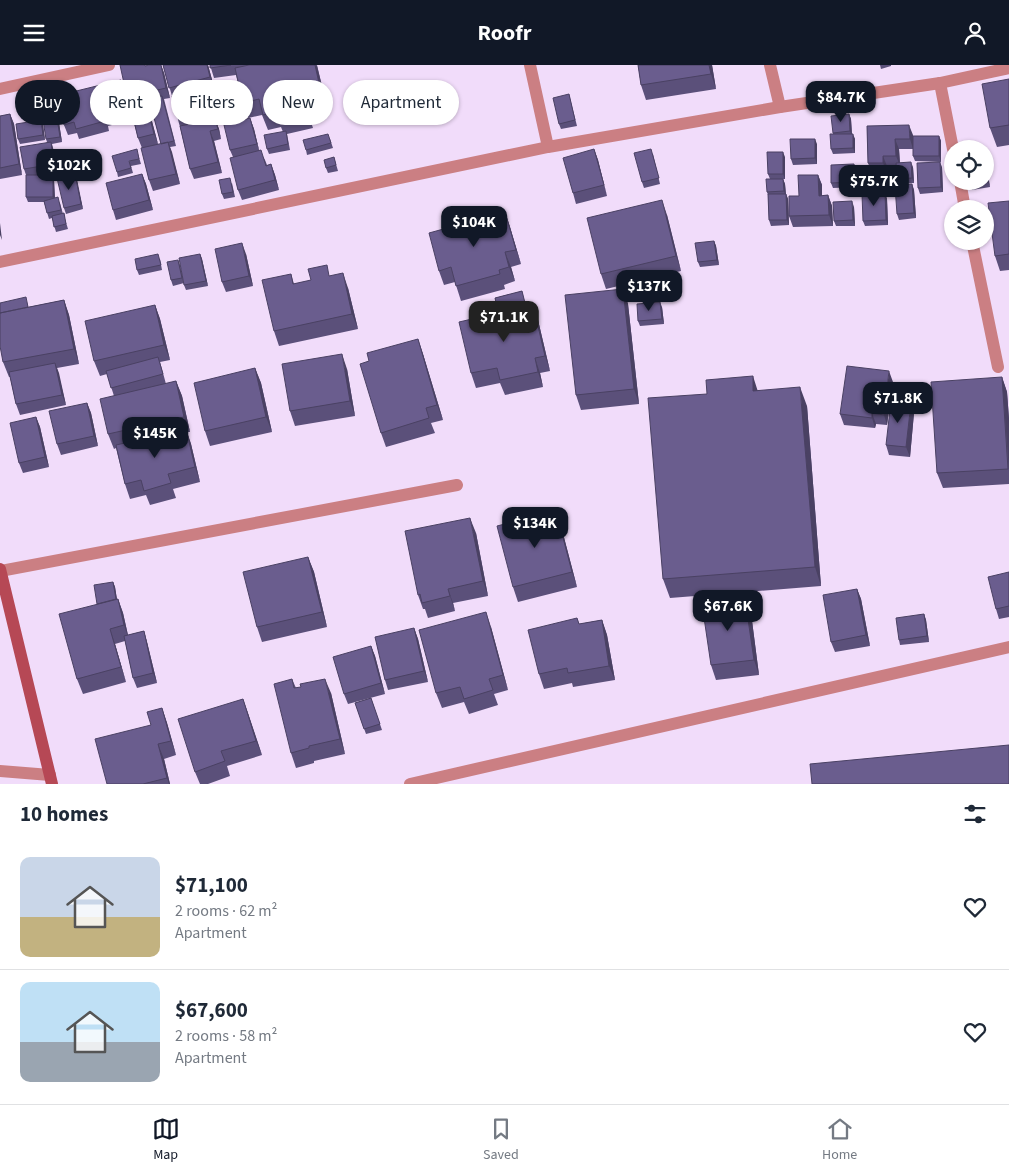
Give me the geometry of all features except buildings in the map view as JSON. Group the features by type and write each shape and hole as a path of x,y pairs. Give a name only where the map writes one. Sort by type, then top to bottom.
{"street":[{"path":"0,89 109,65"},
{"path":"530,65 548,147"},
{"path":"770,65 780,107"},
{"path":"0,262 548,147 780,107 940,83 1009,68"},
{"path":"940,83 951,140"},
{"path":"974,250 998,367"},
{"path":"0,771 51,780 0,570 457,485"},
{"path":"410,784 1009,647"}]}
